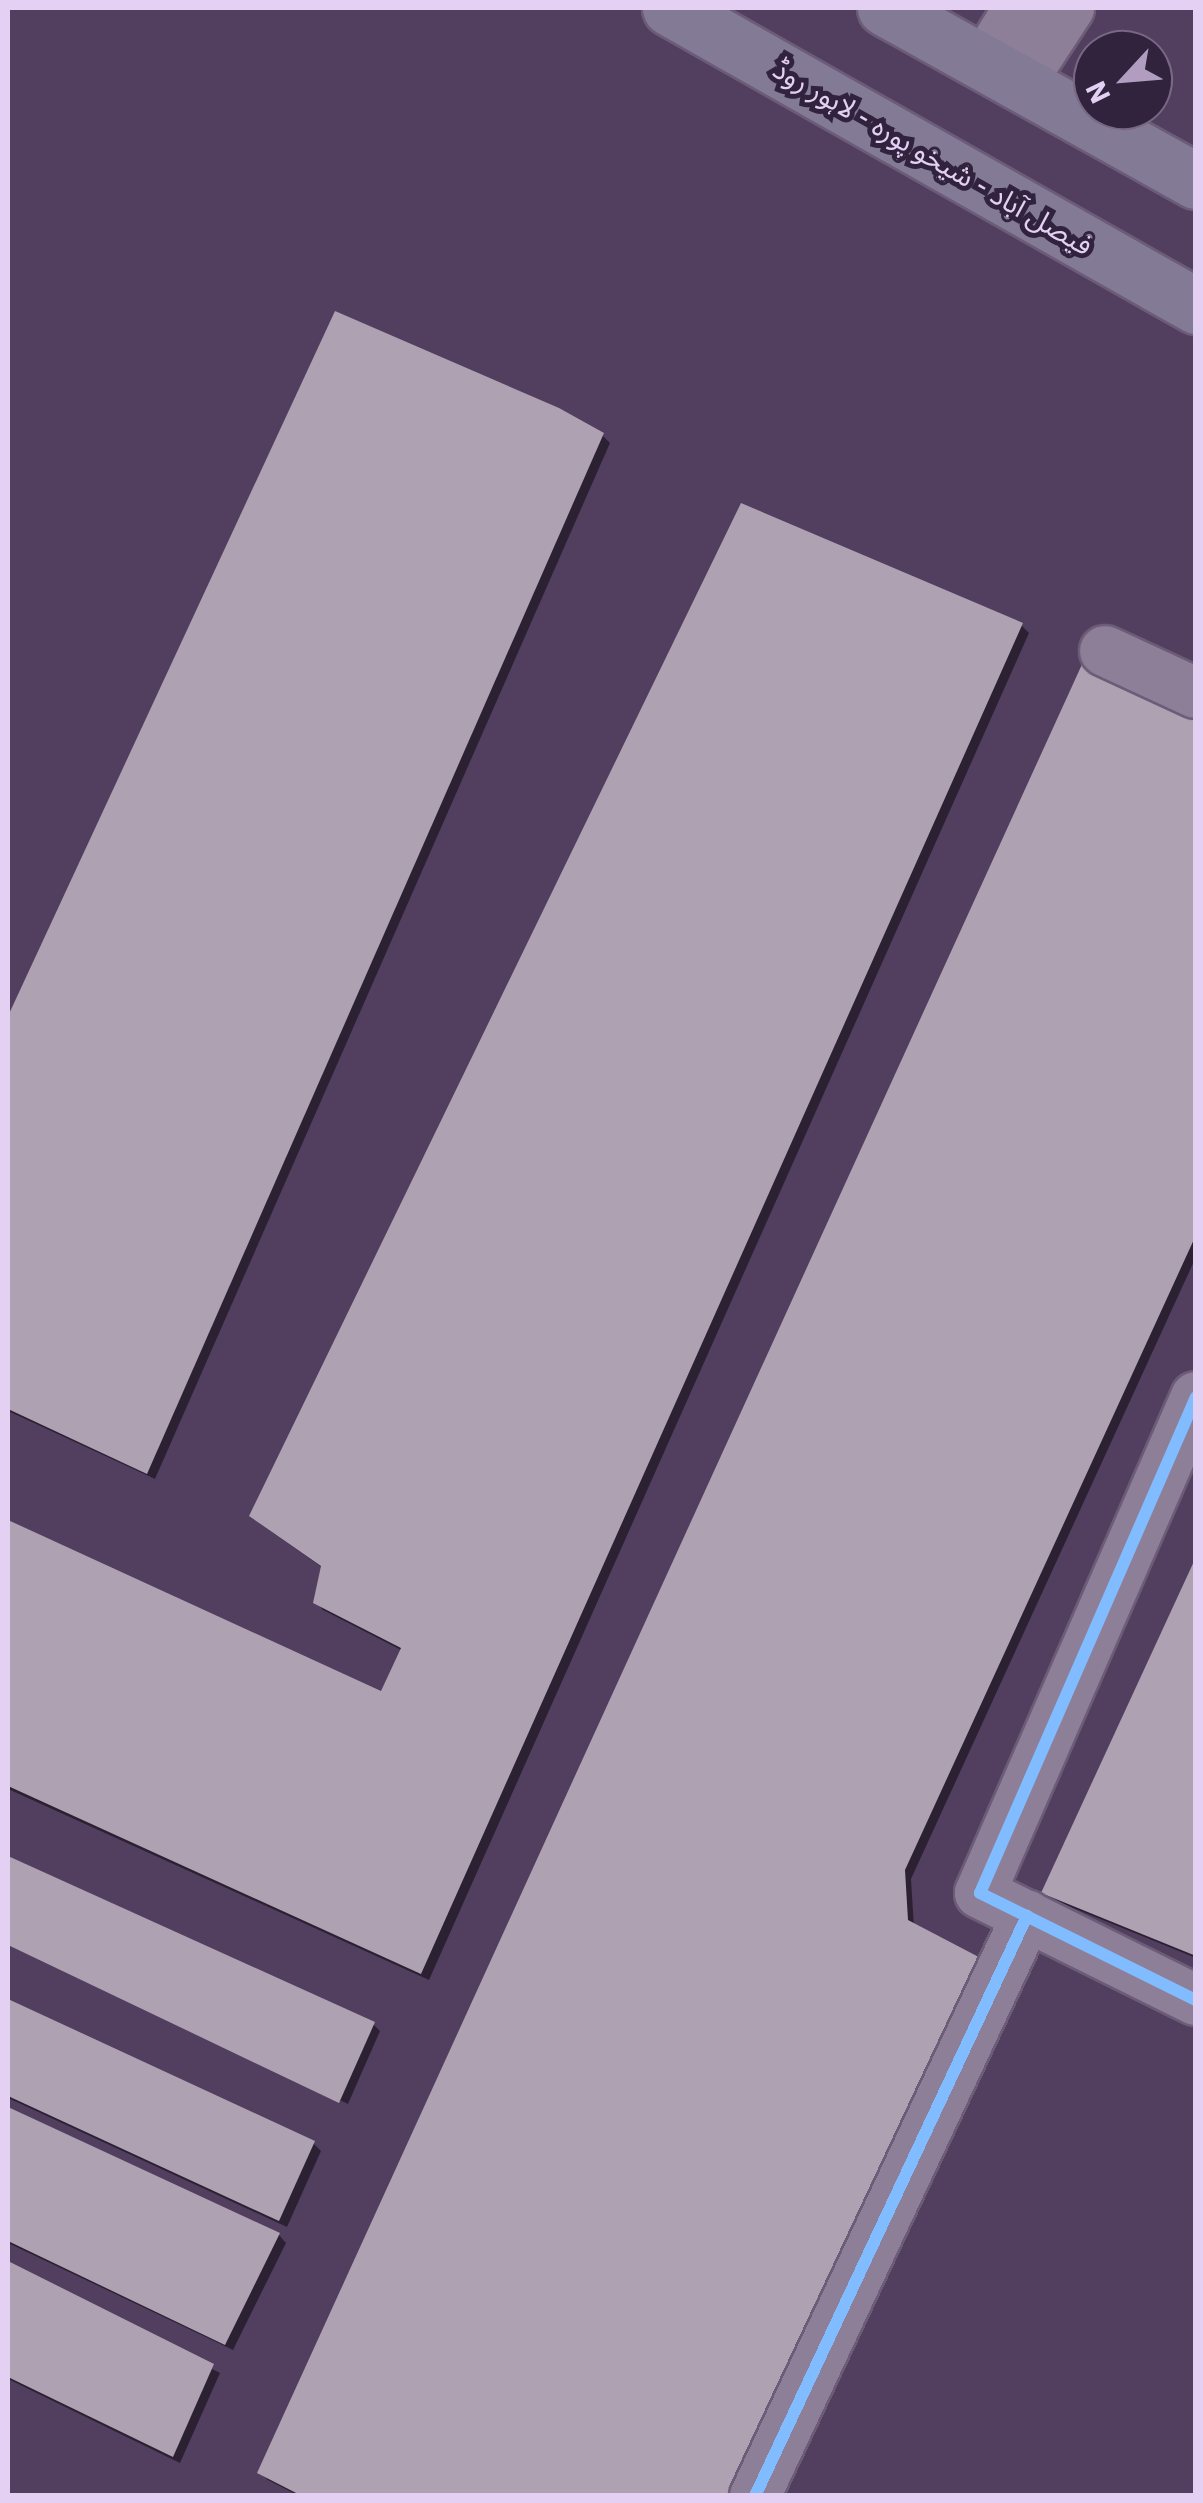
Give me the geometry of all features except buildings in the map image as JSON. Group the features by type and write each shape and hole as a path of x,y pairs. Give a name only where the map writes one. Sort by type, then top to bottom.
{"highway":[{"name":"فیصل آباد - شیخو پورہ - لاہور روڈ","path":"670,8 1196,306"},
{"path":"885,8 1196,181"}],"street":[{"path":"1002,73 1020,8"},
{"path":"1002,73 1069,8"},
{"path":"1105,652 1196,693"},
{"path":"1196,1397 980,1893 1196,2000"},
{"path":"755,2496 1028,1916"}],"cycle path":[{"path":"1196,1397 980,1893 1196,2000"},
{"path":"755,2496 1027,1916"}]}
